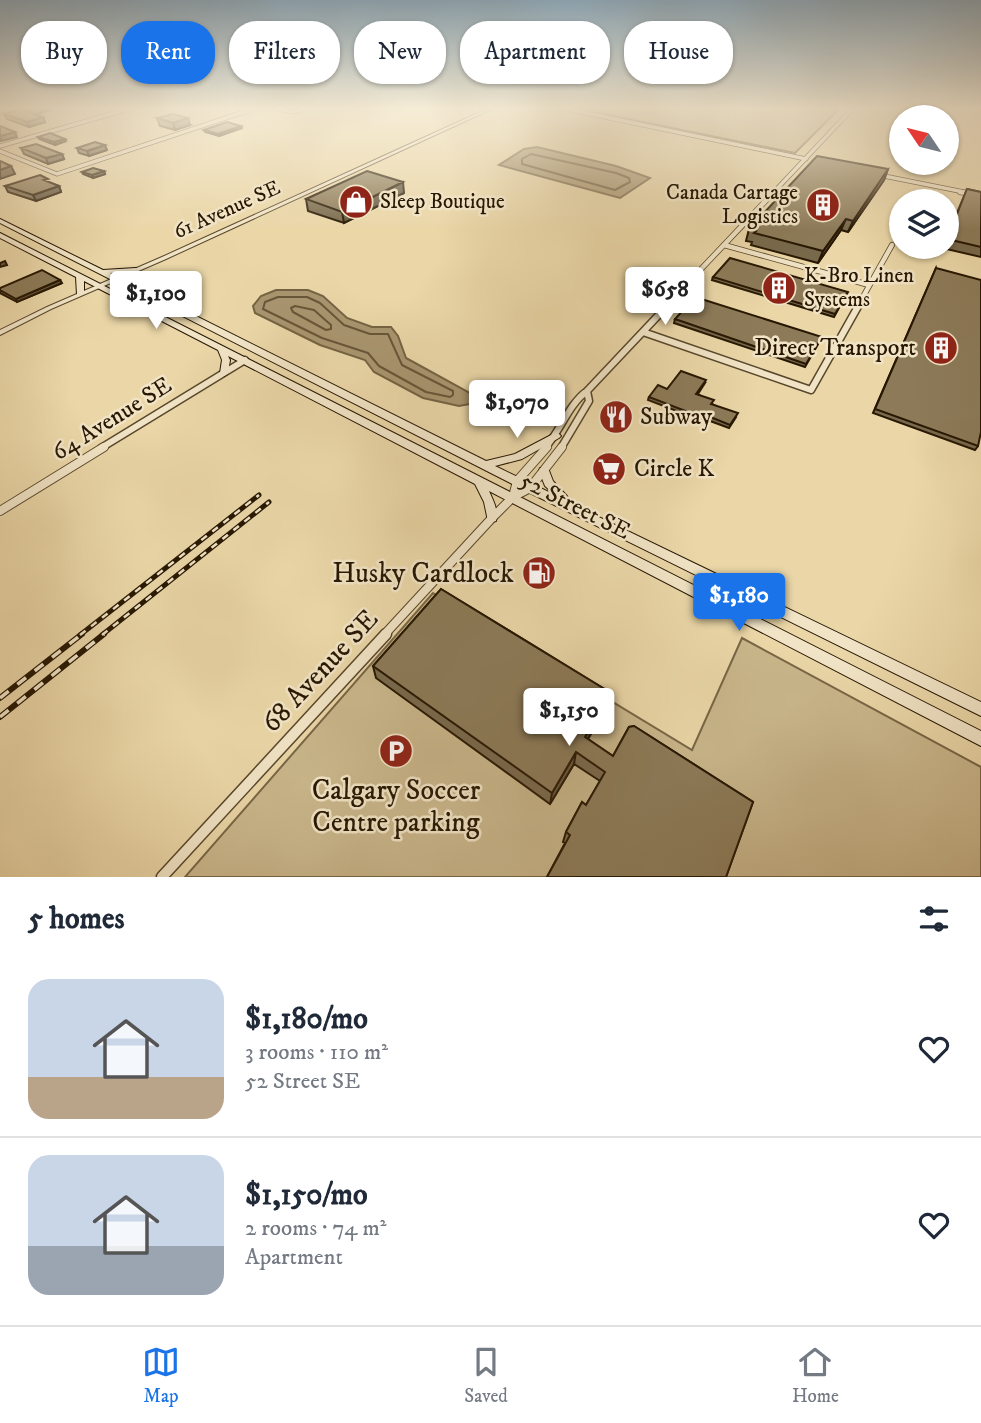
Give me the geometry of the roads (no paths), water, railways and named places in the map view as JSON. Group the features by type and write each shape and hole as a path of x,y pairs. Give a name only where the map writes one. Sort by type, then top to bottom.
{"main road":[{"name":"52 Street SE","path":"0,221 530,488 981,709"},
{"name":"52 Street SE","path":"0,235 981,738"},
{"path":"103,272 136,271 134,278 139,290"},
{"path":"80,276 80,293"},
{"path":"220,348 226,360 224,373"},
{"path":"484,465 518,457 556,436"},
{"path":"544,471 549,483 573,509"},
{"path":"477,480 489,502 492,518"}],"street":[{"path":"0,149 58,174 136,148"},
{"name":"61 Avenue SE","path":"2,330 405,148"},
{"path":"752,148 818,162"},
{"name":"68 Avenue SE","path":"513,497 517,481 556,436 576,399 587,391 815,148"},
{"path":"872,173 981,196"},
{"path":"724,245 869,285"},
{"path":"643,332 811,390 889,250"},
{"name":"61 Avenue SE","path":"25,321 80,293 101,287"},
{"name":"64 Avenue SE","path":"0,511 245,360"},
{"name":"68 Avenue SE","path":"162,877 492,518 513,497 530,488 578,424 589,401 587,391"}],"water":[{"path":"541,148 616,166 650,178 620,198 499,165 524,149"},
{"path":"276,290 308,290 323,296 347,318 372,327 391,327 398,336 406,358 470,393 470,404 459,406 423,398 374,372 365,360 320,345 255,313 253,306 261,296"}],"railway":[{"path":"80,635 259,495"},
{"path":"102,635 269,502"},
{"path":"0,698 82,634"},
{"path":"0,717 104,634"}],"place":[{"name":"Sleep Boutique","path":"356,202"},
{"name":"Canada Cartage Logistics","path":"823,205"},
{"name":"K-Bro Linen Systems","path":"779,288"},
{"name":"Direct Transport","path":"941,348"},
{"name":"Subway","path":"616,417"},
{"name":"Circle K","path":"609,469"},
{"name":"Husky Cardlock","path":"539,573"},
{"name":"Calgary Soccer Centre parking","path":"396,751"}]}
